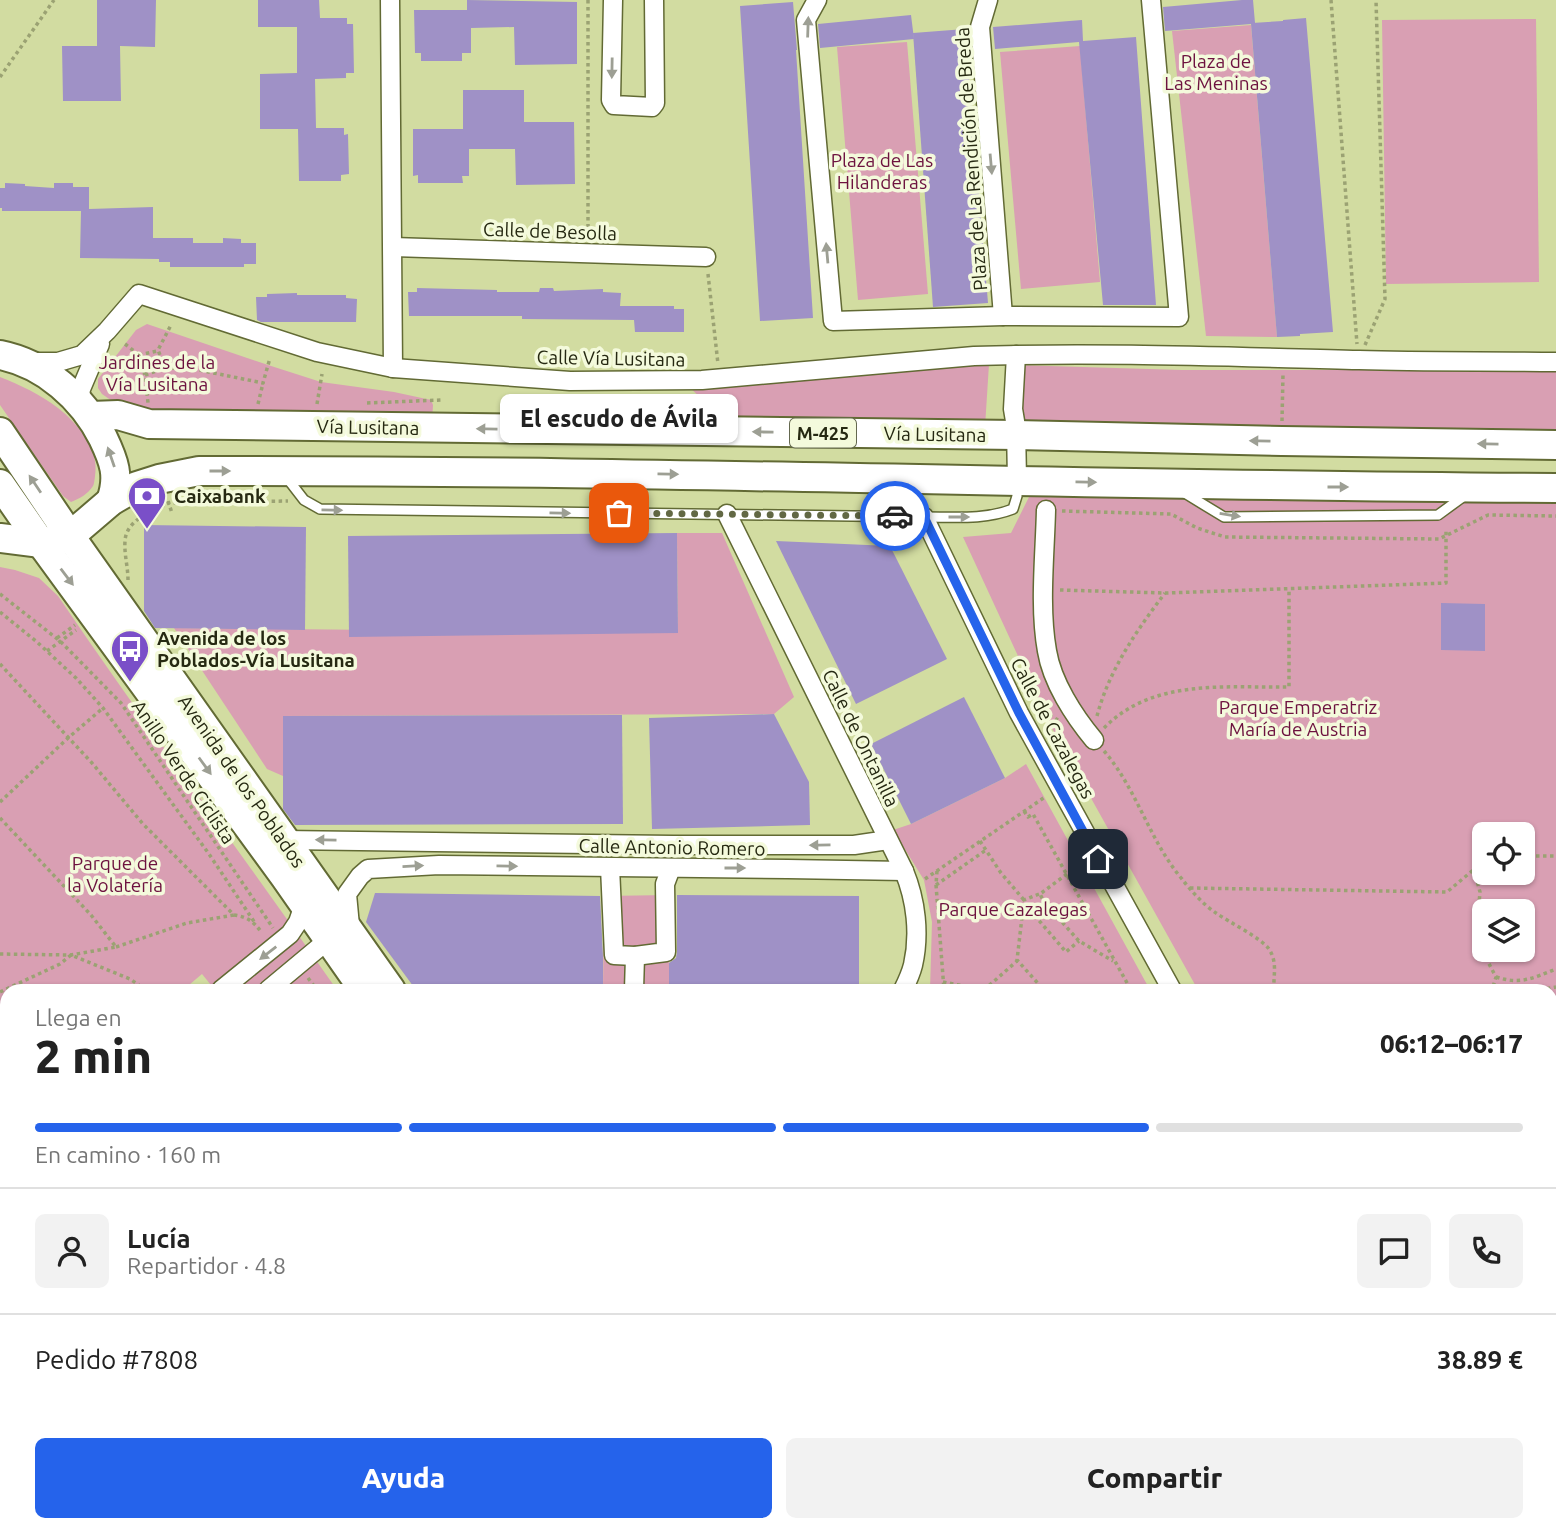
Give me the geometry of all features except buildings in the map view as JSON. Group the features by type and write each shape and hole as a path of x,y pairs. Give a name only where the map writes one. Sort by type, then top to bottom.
{"main road":[{"path":"13,358 62,385 85,409 113,458 116,478 111,501"},
{"name":"Vía Lusitana","path":"85,409 149,424 1556,445"},
{"name":"Avenida de los Poblados","path":"0,432 332,908 339,937 361,984"},
{"name":"M-425","path":"0,538 41,543 70,536 111,501 137,486 199,471 713,475 1556,488"},
{"name":"Avenida de los Poblados","path":"0,484 304,905 385,984"}],"street":[{"path":"390,0 393,368"},
{"path":"613,0 611,100 614,105 652,107 656,103 654,0"},
{"path":"817,0 806,20 833,321 1003,316 1179,317 1151,0"},
{"name":"Plaza de La Rendición de Breda","path":"988,0 980,27 1003,316"},
{"name":"Calle de Besolla","path":"393,247 706,257"},
{"name":"Calle Vía Lusitana","path":"13,358 58,362 82,355 139,294 317,352 393,368 570,381 702,380 974,356 1016,355"},
{"name":"Calle Vía Lusitana","path":"85,409 81,389 95,352 107,331"},
{"path":"1017,480 1013,409 1016,355 1196,355 1556,362"},
{"path":"1046,510 1044,590 1047,653 1065,699 1077,720 1094,740"},
{"name":"Calle de Ontanilla","path":"727,514 912,890 917,928 913,965 905,984"},
{"name":"Calle de Cazalegas","path":"924,517 1019,713 1169,984"},
{"name":"Calle Antonio Romero","path":"284,839 789,846 853,845 888,840"},
{"path":"275,984 298,964 339,937 347,894 368,869 367,841"},
{"name":"Calle Antonio Romero","path":"368,869 439,865 904,872"},
{"path":"610,867 614,955 635,956 666,952 665,884 671,868"},
{"path":"229,984 283,941 298,922 304,905"},
{"path":"634,984 635,956"}],"lane":[{"path":"281,471 304,500 320,509 924,517 988,517 1002,514 1013,509 1017,496 1017,480"}],"path":[{"path":"0,77 54,0"},
{"path":"588,0 588,239"},
{"path":"1331,0 1359,360"},
{"path":"1359,360 1385,299 1376,0"},
{"path":"706,257 719,378"},
{"path":"139,355 158,350 171,325"},
{"path":"125,344 139,355 145,375 148,403"},
{"path":"158,350 165,368"},
{"path":"258,404 271,358"},
{"path":"145,375 165,368 190,368 263,383"},
{"path":"317,404 322,374"},
{"path":"1282,432 1283,374"},
{"path":"166,495 172,513"},
{"path":"1044,590 1165,593 1446,583 1446,530"},
{"path":"1094,740 1120,713 1168,692 1184,689 1289,687 1289,589"},
{"path":"1165,593 1124,652 1100,705 1094,740 1125,779 1161,851 1182,879 1212,911 1269,948 1276,968 1273,984"},
{"name":"Anillo Verde Ciclista","path":"0,594 59,639 121,702 283,941"},
{"path":"0,612 76,678 103,708 209,854 262,933"},
{"path":"47,651 79,622"},
{"path":"59,639 85,624"},
{"path":"0,664 92,763 143,824 234,915"},
{"path":"0,802 103,708"},
{"path":"924,880 1045,797"},
{"path":"1024,811 1028,817 1033,814 1126,984"},
{"path":"0,818 91,915 116,947"},
{"path":"980,841 1001,873 1066,951 1079,941"},
{"path":"936,885 986,850"},
{"path":"1535,856 1556,856"},
{"path":"937,871 943,982 954,984"},
{"path":"1190,888 1447,892 1472,871"},
{"path":"1024,900 1040,894 1067,874"},
{"path":"1478,885 1480,947 1496,977 1494,984"},
{"path":"1040,894 1079,941 1115,962"},
{"path":"991,984 1017,960 1024,900"},
{"path":"0,954 71,955 116,947 187,923 234,915 245,916 255,923"},
{"path":"71,955 121,975 136,984"},
{"path":"17,984 52,968 71,955"},
{"path":"1017,960 1039,984"},
{"path":"298,964 313,984"},
{"path":"1496,977 1510,981 1527,981 1556,969"}],"green space":[{"path":"1536,19 1539,282 1386,284 1382,20"},
{"name":"Plaza de Las Meninas","path":"1251,25 1277,337 1206,336 1172,31"},
{"name":"Plaza de Las Hilanderas","path":"907,42 928,294 858,300 837,47"},
{"path":"1080,46 1100,282 1021,289 1000,52"},
{"name":"Jardines de la Vía Lusitana","path":"147,324 321,382 431,400 432,422 187,418 118,405 102,394 98,388 98,379 136,330"},
{"path":"989,364 985,427 700,422 701,398 689,387"},
{"path":"1015,365 1182,370 1556,370 1556,436 1016,427"},
{"path":"0,377 51,403 72,421 86,438 96,466 93,485 83,496 71,502 63,496 0,405"},
{"name":"Parque Emperatriz María de Austria","path":"1031,493 1556,502 1556,984 1195,984 1048,721 963,537 1011,533"},
{"path":"677,533 722,533 794,697 774,714 283,716 283,776 267,769 174,628 678,633"},
{"name":"Parque de la Volatería","path":"0,567 39,578 58,596 333,984 210,984 202,974 190,984 0,984"},
{"name":"Parque Cazalegas","path":"1026,764 1147,984 930,984 932,922 924,880 893,830 911,824 1005,778"},
{"path":"669,895 669,984 603,984 604,896"}],"way so far":[{"path":"619,513 895,516"}],"place":[{"name":"El escudo de Ávila","path":"619,513"},
{"name":"Caixabank","path":"147,530"},
{"name":"Avenida de los Poblados-Vía Lusitana","path":"130,683"}],"route":[{"path":"895,516 924,517 1019,713 1098,859"}]}
